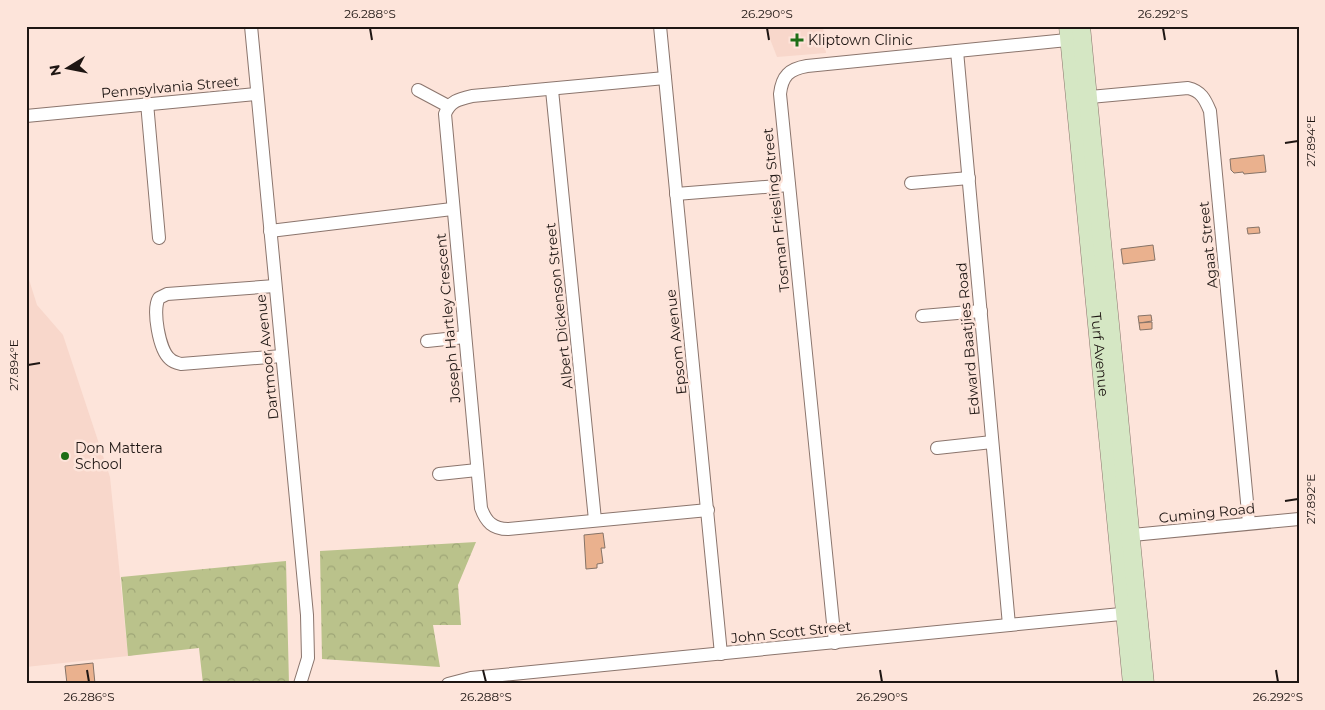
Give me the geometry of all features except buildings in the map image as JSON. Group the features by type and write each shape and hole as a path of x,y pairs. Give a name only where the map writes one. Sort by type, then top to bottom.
{"main road":[{"name":"Turf Avenue","path":"1075,33 1132,613 1145,684"},
{"name":"Turf Avenue","path":"1132,613 1132,684"}],"street":[{"name":"Dartmoor Avenue","path":"251,26 308,629 308,658 300,684"},
{"name":"Epsom Avenue","path":"660,26 721,654"},
{"name":"Tosman Friesling Street","path":"834,643 780,94 781,85 788,71 807,66 957,51 1075,33"},
{"name":"Edward Baatjies Road","path":"957,51 1009,625"},
{"path":"418,90 448,106 472,96 665,78"},
{"name":"Agaat Street","path":"1082,98 1188,88 1201,94 1206,101 1210,116 1250,523"},
{"name":"Albert Dickenson Street","path":"552,90 595,520"},
{"name":"Pennsylvania Street","path":"26,116 256,94"},
{"path":"147,104 159,238"},
{"name":"Joseph Hartley Crescent","path":"448,106 444,123 481,508 486,520 495,527 508,529 708,510"},
{"path":"911,183 968,178"},
{"path":"676,194 789,185"},
{"path":"270,231 452,209"},
{"path":"275,286 166,294 156,302 156,312 164,352 170,359 181,364 282,356"},
{"path":"922,316 981,311"},
{"path":"427,341 465,337"},
{"path":"937,448 992,442"},
{"path":"439,474 477,470"},
{"name":"Cuming Road","path":"1124,536 1299,519"},
{"name":"John Scott Street","path":"448,684 471,678 1132,613"}],"shaded area":[{"name":"Kliptown Clinic","path":"765,26 823,26 826,53 777,57"},
{"name":"Don Mattera School","path":"26,270 37,305 63,335 110,477 128,656 26,667"}],"green space":[{"path":"476,542 458,585 461,625 433,625 440,667 322,659 320,551"},
{"path":"286,561 289,684 203,684 199,648 128,656 121,577"}],"place":[{"name":"Kliptown Clinic","path":"797,40"},
{"name":"Don Mattera School","path":"65,456"}]}
